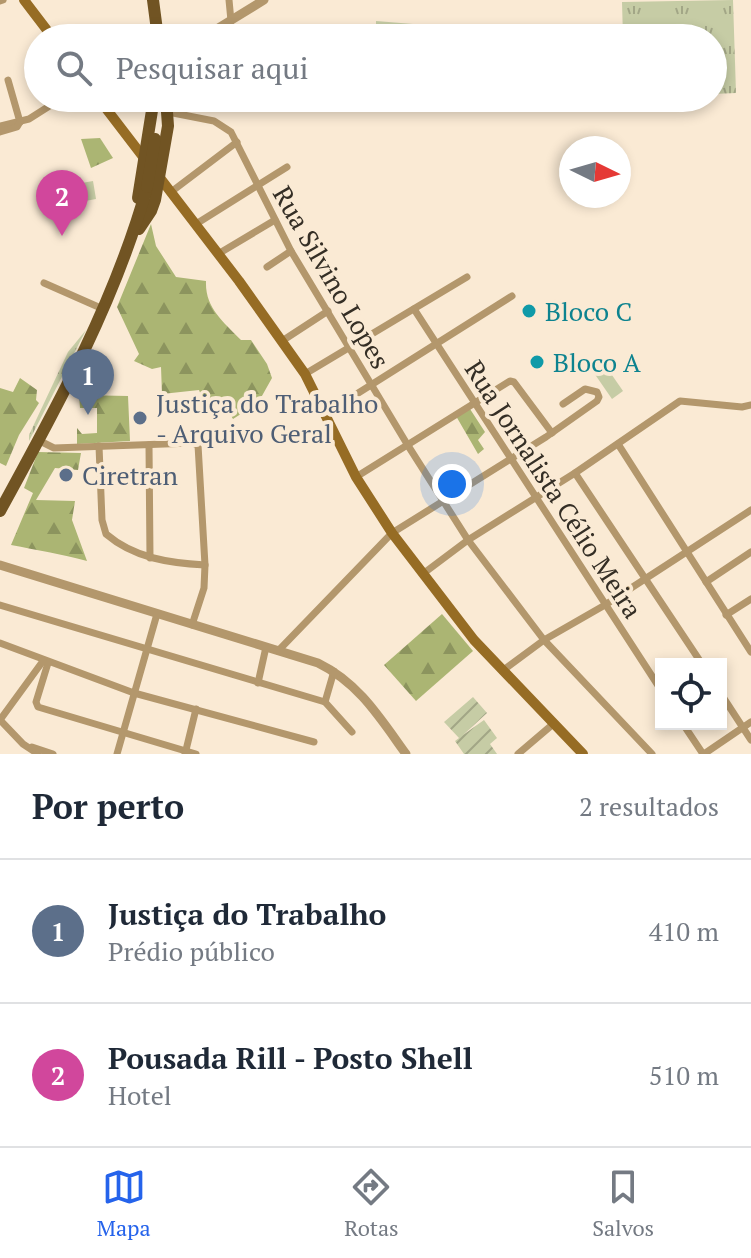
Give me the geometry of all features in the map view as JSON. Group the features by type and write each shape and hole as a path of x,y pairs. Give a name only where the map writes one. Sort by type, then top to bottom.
{"main road":[{"path":"24,0 42,24"},
{"path":"153,0 156,24"},
{"path":"109,112 196,224 305,374 356,477 392,533 474,640 583,754"},
{"path":"129,245 154,112"},
{"path":"0,511 105,310 135,232 147,187 156,112"},
{"path":"135,232 151,211 160,177 166,112"}],"street":[{"path":"229,0 231,21"},
{"path":"226,24 264,0"},
{"path":"0,132 17,127 20,122 8,80"},
{"path":"0,126 20,122 38,112"},
{"path":"171,192 237,142 231,132 214,121 188,112"},
{"name":"Rua Silvino Lopes","path":"237,142 256,186 291,251 468,540 544,640 652,754"},
{"path":"196,224 287,167"},
{"path":"218,254 275,220"},
{"path":"267,267 291,251"},
{"path":"305,374 467,277"},
{"path":"44,283 105,310"},
{"path":"325,414 512,296"},
{"name":"Rua Jornalista Célio Meira","path":"414,309 655,681"},
{"path":"282,341 328,311"},
{"path":"356,477 507,382 514,382 552,433"},
{"path":"278,651 392,533 552,433 599,397 597,392 585,389 563,404"},
{"path":"424,573 468,540 575,473 680,401 742,407 751,405"},
{"path":"38,440 54,448 196,444 199,448 205,565 204,588 192,625"},
{"path":"618,444 749,647"},
{"path":"149,445 150,558"},
{"path":"99,446 103,528 111,538 167,563 205,565"},
{"path":"575,473 698,658"},
{"path":"502,671 544,640 605,605 751,510"},
{"path":"706,582 751,552"},
{"path":"0,565 318,663 334,671 368,700 406,754"},
{"path":"726,615 751,599"},
{"path":"0,605 325,702 352,732"},
{"path":"117,754 157,614"},
{"path":"0,643 134,693 314,742"},
{"path":"258,683 266,647"},
{"path":"38,754 23,744 0,720 45,662"},
{"path":"45,662 36,702 38,707 196,754"},
{"path":"325,702 334,671"},
{"path":"727,703 751,740"},
{"path":"186,752 196,709"},
{"path":"687,730 703,754 751,722"},
{"path":"518,754 552,725"},
{"path":"23,744 53,754"}],"green space":[{"path":"733,0 736,93 727,93 727,24 623,24 622,2"},
{"path":"376,21 413,24 376,24"},
{"path":"100,138 113,158 91,168 81,139"},
{"path":"93,181 96,199 63,205 60,187"},
{"path":"151,224 156,246 176,277 206,281 206,291 216,314 241,340 251,340 267,364 272,378 258,403 233,419 221,399 203,400 199,390 162,394 161,367 152,369 134,361 139,354 117,307"},
{"path":"86,330 29,441 29,435 68,352"},
{"path":"605,365 623,391 612,399 594,373"},
{"path":"20,378 37,390 36,400 39,403 19,435 6,466 0,463 0,388 13,392"},
{"path":"79,395 128,396 130,441 77,444 77,428 82,434 97,433 97,408 80,408"},
{"path":"470,409 485,432 478,440 484,449 478,454 456,416"},
{"path":"38,452 81,453 78,470 55,468 36,500 75,501 72,520 87,561 11,545 33,493 24,488"},
{"path":"442,614 473,651 416,701 384,665"},
{"path":"473,697 487,713 463,735 484,720 497,738 490,744 497,754 464,754 455,741 459,738 444,722"}],"place":[{"name":"Pousada Rill - Posto Shell","path":"62,236"},
{"name":"Bloco C","path":"529,311"},
{"name":"Bloco A","path":"537,362"},
{"name":"Justiça do Trabalho","path":"88,415"},
{"name":"Justiça do Trabalho - Arquivo Geral","path":"140,418"},
{"name":"Ciretran","path":"66,475"}]}
